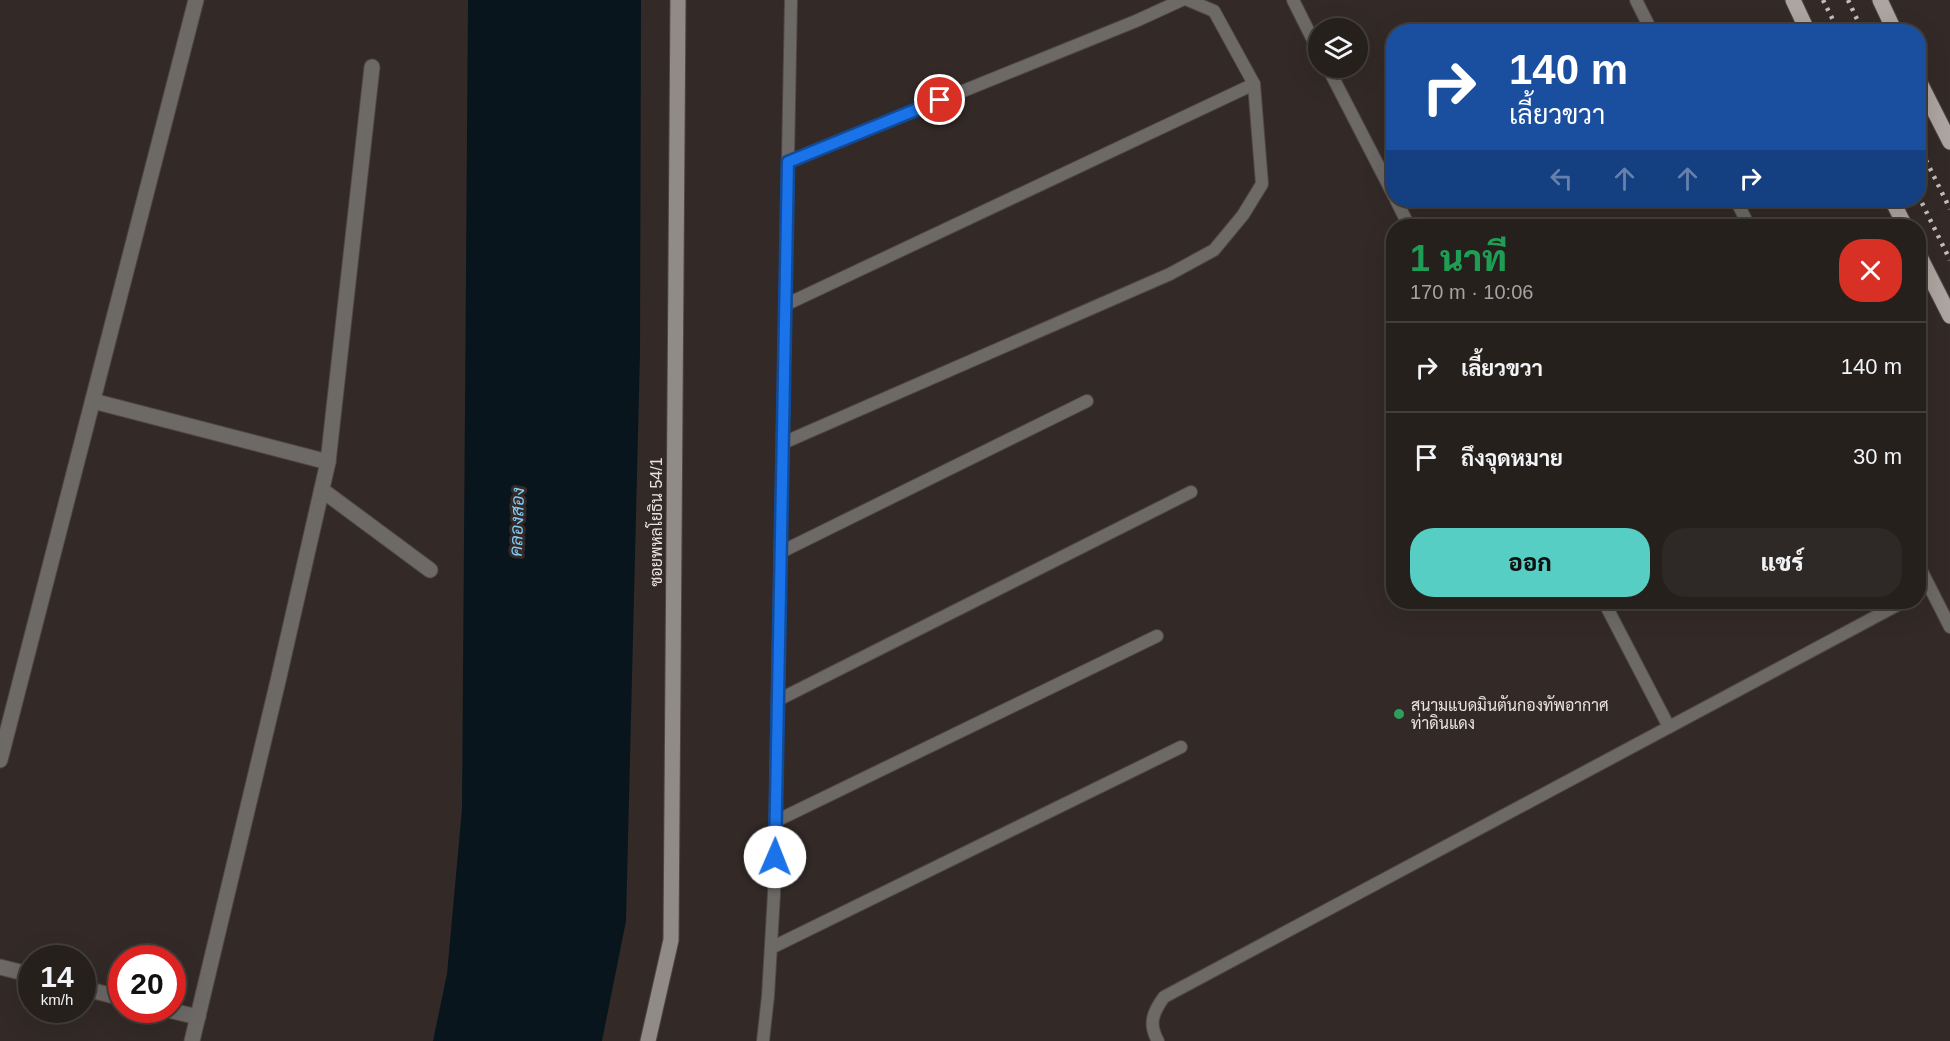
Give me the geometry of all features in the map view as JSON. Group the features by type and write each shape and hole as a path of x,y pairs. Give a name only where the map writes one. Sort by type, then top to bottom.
{"main road":[{"path":"1793,0 1804,24"},
{"path":"1880,0 1891,24"},
{"path":"1926,95 1950,142"},
{"path":"1926,269 1950,316"}],"street":[{"path":"0,760 196,0"},
{"name":"ซอยพหลโยธิน 54/1","path":"648,1041 671,940 678,0"},
{"path":"192,1041 328,462 372,68"},
{"path":"93,401 328,462"},
{"path":"322,490 430,570"},
{"path":"0,967 18,972"},
{"path":"186,1014 198,1017"}],"lane":[{"path":"763,1041 771,948 776,821 790,0"},
{"path":"788,162 1125,26 1182,0"},
{"path":"783,442 1170,274 1214,250 1242,215 1262,184 1254,84 1214,11 1188,0"},
{"path":"1293,0 1308,30"},
{"path":"1636,0 1648,24"},
{"path":"1333,78 1386,180"},
{"path":"785,305 1254,84"},
{"path":"781,552 1087,401"},
{"path":"778,700 1191,492"},
{"path":"1926,579 1950,627"},
{"path":"1926,589 1930,587"},
{"path":"1608,609 1669,727"},
{"path":"1158,1041 1152,1030 1154,1011 1164,997 1890,609"},
{"path":"776,821 1157,636"},
{"path":"771,948 1181,747"}],"water":[{"name":"คลองสอง","path":"468,0 641,0 640,352 626,921 602,1041 433,1041 447,974 462,809"}],"railway":[{"path":"1823,0 1835,24"},
{"path":"1848,0 1859,24"},
{"path":"1926,160 1950,209"},
{"path":"1924,207 1950,260"}],"place":[{"name":"สนามแบดมินตันกองทัพอากาศ ท่าดินแดง","path":"1399,714"}],"route":[{"path":"775,857 788,162 940,100"}]}
